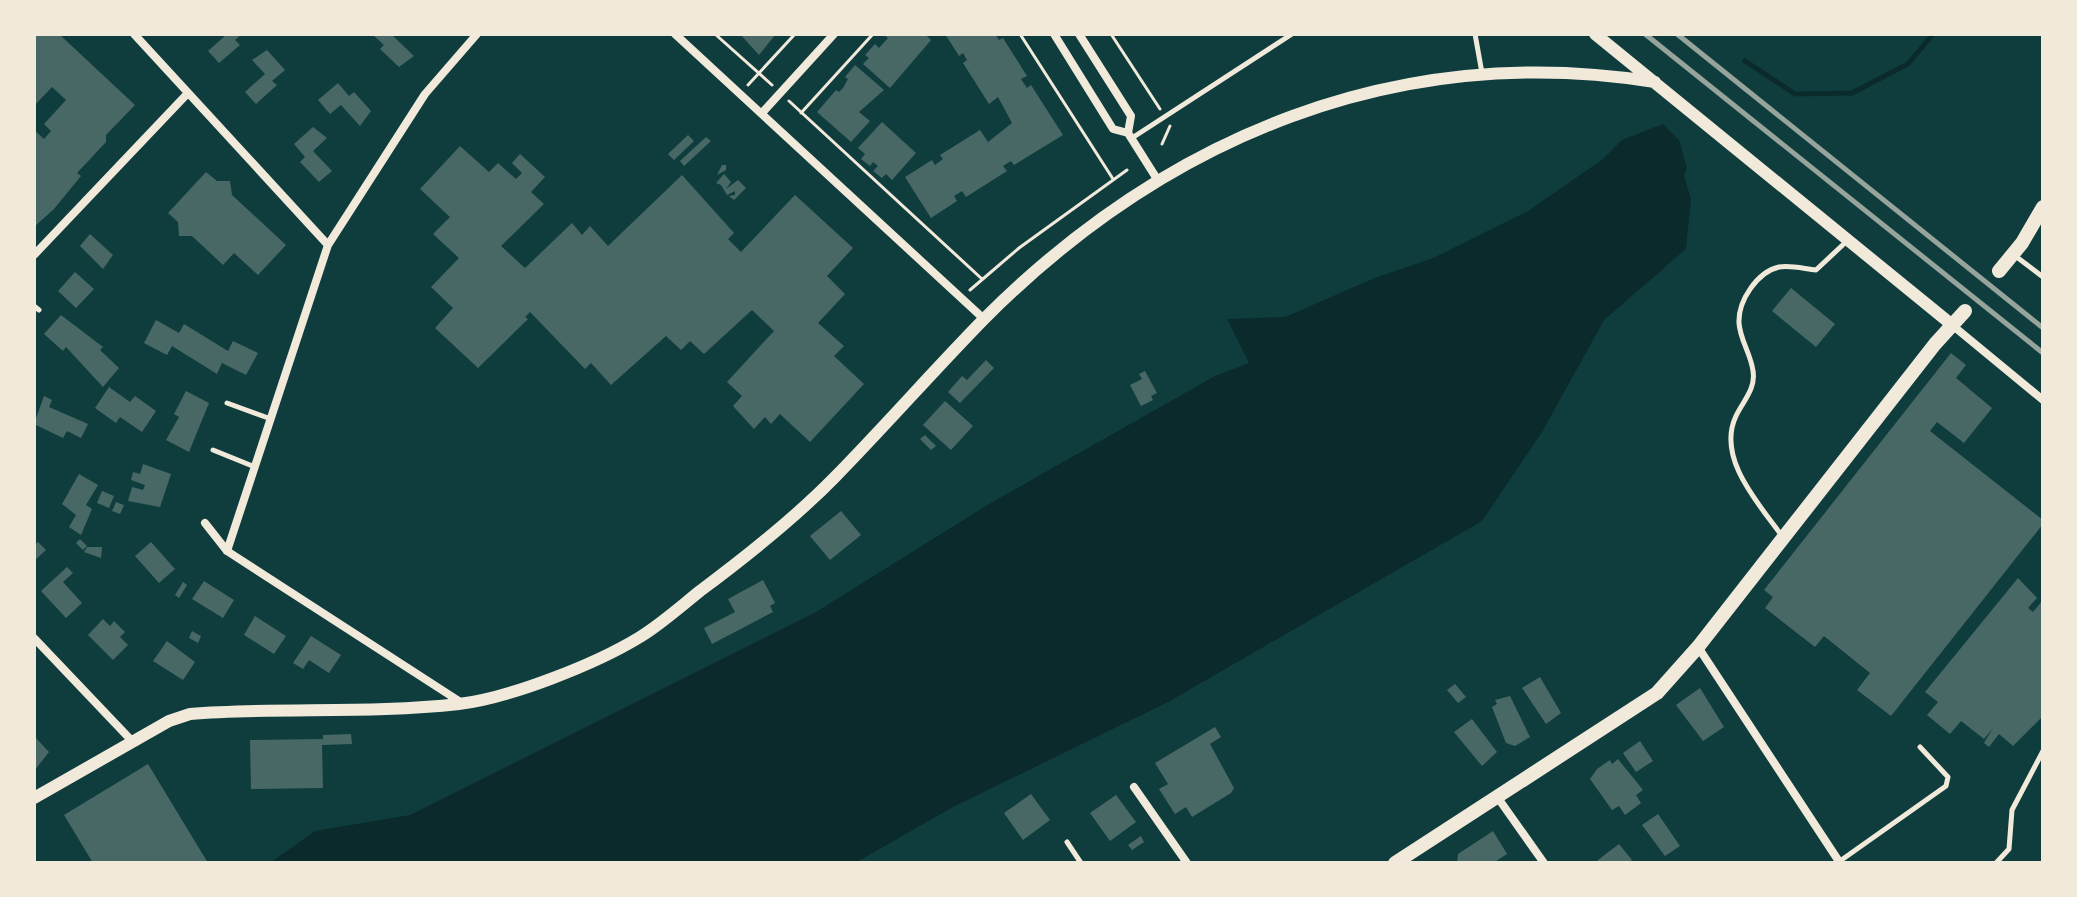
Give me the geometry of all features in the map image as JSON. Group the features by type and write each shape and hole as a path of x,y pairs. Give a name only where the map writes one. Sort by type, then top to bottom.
{"main road":[{"path":"1999,271 2014,255 2043,207"},
{"path":"1395,863 1657,693 1698,647 1951,324 1965,311"}],"street":[{"path":"134,34 328,245"},
{"path":"227,551 328,245 425,94 477,34"},
{"path":"675,34 984,319"},
{"path":"762,113 834,34"},
{"path":"1054,34 1113,129 1130,136"},
{"path":"1079,34 1131,116 1130,136 1157,179"},
{"path":"1595,34 2043,400"},
{"path":"34,798 169,721 190,714 462,703 549,679 638,638 751,552 832,480 984,319 1037,269 1157,179 1225,143 1317,106 1390,87 1482,73 1574,73 1655,82"},
{"path":"34,255 188,93"},
{"path":"205,523 227,551 462,703"},
{"path":"34,638 132,741"},
{"path":"1698,647 1839,862"},
{"path":"1134,787 1187,863"},
{"path":"1498,798 1544,863"}],"lane":[{"path":"1130,136 1292,34"},
{"path":"1475,34 1482,73"},
{"path":"1783,537 1747,486 1736,463 1730,434 1752,390 1753,371 1739,322 1741,306 1761,276 1779,267 1816,270 1848,240"},
{"path":"2014,255 2043,277"},
{"path":"227,403 271,419"},
{"path":"213,450 255,467"},
{"path":"1839,862 1946,786 1948,777 1920,747"},
{"path":"1996,863 2009,849 2012,810 2043,751"},
{"path":"1067,842 1081,863"}],"path":[{"path":"715,34 982,279"},
{"path":"740,94 795,34"},
{"path":"801,113 873,34"},
{"path":"1020,34 1113,180"},
{"path":"1111,34 1170,127 1162,144"},
{"path":"961,298 1127,170"}],"water":[{"path":"1663,124 1679,140 1687,168 1684,176 1691,199 1686,249 1604,320 1542,432 1482,521 1168,702 953,807 855,863 270,863 315,831 410,815 816,612 989,504 1215,376 1249,363 1227,319 1285,317 1375,278 1433,258 1528,211 1603,159 1622,140"}],"building":[{"path":"34,34 59,34 135,105 106,135 106,142 77,173 81,176 54,209 34,227 34,130 44,139 51,131 44,124 66,100 52,87 34,106"},
{"path":"227,34 242,34 235,40 240,45 219,63 208,51"},
{"path":"372,34 396,34 393,36 414,56 399,67 380,49 384,45"},
{"path":"740,34 776,34 759,55"},
{"path":"883,34 925,34 931,40 890,88 863,64 869,58 865,55 875,44 879,48 888,38"},
{"path":"945,34 995,34 999,40 1003,38 1027,76 1021,79 1027,88 1031,85 1063,135 1014,165 1011,161 1003,166 1007,171 966,197 962,191 954,196 957,201 931,218 905,177 932,160 935,165 943,159 940,155 980,130 988,142 1012,123 998,97 989,104 963,63 967,60 963,53 959,56"},
{"path":"267,50 285,70 272,81 277,85 256,104 245,92 265,74 252,60"},
{"path":"855,65 884,90 859,112 870,121 851,142 817,112 836,90 839,92 843,88 848,79 845,77"},
{"path":"338,83 349,96 354,92 371,111 360,126 341,105 330,114 318,100"},
{"path":"882,122 916,153 892,180 886,174 882,178 873,171 878,166 873,162 870,166 861,159 865,154 858,148"},
{"path":"313,127 327,138 313,151 332,171 319,182 300,162 305,157 294,144"},
{"path":"688,135 694,141 674,160 668,154"},
{"path":"706,137 711,141 684,166 680,161"},
{"path":"460,146 489,172 498,163 516,179 522,173 512,163 520,154 545,177 531,192 544,204 501,246 525,268 572,223 582,235 590,226 608,246 682,175 734,233 728,239 741,252 795,195 853,248 827,276 845,294 818,323 844,346 834,356 864,384 810,442 780,414 771,424 765,417 754,429 733,406 742,396 727,382 774,331 752,310 704,354 690,341 681,350 666,336 611,385 591,363 585,369 530,312 525,317 528,319 478,368 435,328 453,308 431,287 459,258 433,234 450,217 420,189"},
{"path":"722,165 726,165 726,170 717,175"},
{"path":"206,172 217,181 230,181 232,195 286,245 258,275 234,253 223,265 192,236 179,236 178,222 168,213"},
{"path":"724,174 731,182 726,189 738,180 746,188 734,200 729,196 735,195 735,191 727,195 716,183"},
{"path":"90,234 113,255 103,269 80,246"},
{"path":"75,272 94,289 76,308 58,291"},
{"path":"1791,288 1835,324 1816,347 1772,311"},
{"path":"61,315 103,347 100,350 119,368 103,387 66,347 63,351 44,334"},
{"path":"156,320 179,333 184,324 228,351 233,341 258,353 246,375 222,363 217,374 172,346 167,355 144,343"},
{"path":"1951,353 1966,365 1956,378 1992,408 1964,443 1937,422 1930,431 2043,520 2043,524 1891,716 1857,690 1870,673 1824,636 1815,647 1765,608 1773,597 1764,590"},
{"path":"986,360 994,368 960,403 948,392 962,376 967,380"},
{"path":"1145,371 1157,393 1151,396 1153,400 1141,406 1130,385 1142,379 1139,374"},
{"path":"109,387 130,402 135,396 156,411 142,432 120,417 116,423 95,408"},
{"path":"186,391 209,403 189,452 166,440 179,417 174,414"},
{"path":"44,396 52,400 49,407 88,424 81,438 67,431 63,438 34,424"},
{"path":"945,401 973,426 951,450 923,425"},
{"path":"925,435 936,446 931,450 920,439"},
{"path":"143,464 171,474 160,507 128,501 132,487 143,490 145,485 131,480 133,472 140,474"},
{"path":"79,474 98,485 86,505 92,509 81,535 69,527 76,515 62,504"},
{"path":"102,491 114,496 109,508 97,503"},
{"path":"116,502 124,505 120,514 112,511"},
{"path":"841,511 861,535 830,560 810,536"},
{"path":"80,539 87,546 83,550 76,543"},
{"path":"38,542 46,550 34,561 34,545"},
{"path":"151,542 175,569 159,583 135,556"},
{"path":"87,547 102,547 101,558 84,552"},
{"path":"67,567 73,573 63,582 82,603 66,618 41,591"},
{"path":"2018,578 2037,598 2028,608 2033,612 2043,600 2043,716 2013,746 1999,734 1989,747 1984,743 1993,728 1984,739 1961,721 1950,734 1927,715 1938,702 1925,692"},
{"path":"763,580 775,603 770,606 773,612 712,644 704,628 735,612 728,599"},
{"path":"204,581 234,600 223,618 192,599"},
{"path":"183,582 187,585 179,598 175,595"},
{"path":"255,616 286,636 274,654 244,635"},
{"path":"103,619 110,626 114,621 125,632 120,637 128,645 113,660 88,635"},
{"path":"192,631 201,636 198,643 189,638"},
{"path":"311,636 341,655 329,673 309,660 303,669 293,663"},
{"path":"167,641 195,662 183,680 153,661"},
{"path":"1540,677 1561,713 1546,724 1522,688"},
{"path":"1455,684 1466,697 1458,703 1447,690"},
{"path":"1700,688 1724,727 1703,741 1676,705"},
{"path":"1510,696 1530,737 1515,746 1506,743 1492,707 1497,704 1495,700"},
{"path":"1472,719 1497,752 1482,766 1454,732"},
{"path":"1215,727 1221,737 1210,744 1234,788 1231,793 1192,817 1186,807 1175,814 1159,789 1168,784 1155,763"},
{"path":"351,734 352,744 322,745 323,788 251,789 250,740 323,739 323,735"},
{"path":"34,736 49,752 34,771"},
{"path":"1640,741 1653,761 1636,772 1623,753"},
{"path":"1618,759 1643,790 1636,795 1641,803 1625,815 1619,806 1612,810 1590,779 1597,769 1610,760 1612,764"},
{"path":"148,764 208,863 93,863 64,815"},
{"path":"1031,794 1050,820 1023,840 1004,813"},
{"path":"1116,795 1136,822 1110,841 1090,813"},
{"path":"1658,814 1680,846 1665,856 1642,825"},
{"path":"1493,831 1507,854 1493,863 1457,863 1458,854"},
{"path":"1141,836 1144,842 1132,850 1128,845"},
{"path":"1619,844 1632,860 1628,863 1594,863"}],"waterway":[{"path":"1745,61 1795,94 1852,93 1908,64 1933,34"}],"railway":[{"path":"1645,34 2043,353"},
{"path":"1677,34 2043,328"}]}
